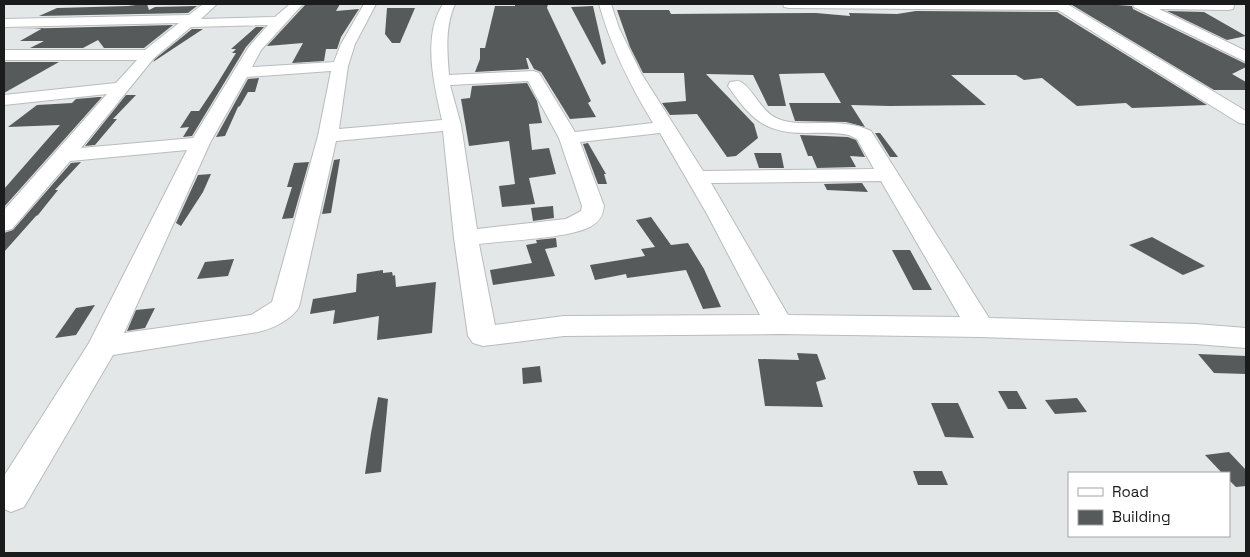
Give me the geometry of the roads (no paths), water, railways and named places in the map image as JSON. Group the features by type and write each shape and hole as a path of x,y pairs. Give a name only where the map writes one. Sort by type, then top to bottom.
{"street":[{"path":"4,224 149,55 211,4"},
{"path":"11,496 103,346 200,143 243,72 255,48 279,20 297,4"},
{"path":"103,346 258,323 285,307 328,136 340,66 348,44 370,4"},
{"path":"449,4 443,14 438,47 441,80 452,125 466,238 483,336 564,326 779,324 980,327 1196,334 1246,338"},
{"path":"605,4 625,58 639,86 697,177 779,324"},
{"path":"789,4 1060,5 1246,119"},
{"path":"1140,4 1230,7"},
{"path":"1140,4 1246,57"},
{"path":"4,23 279,20"},
{"path":"4,55 149,55"},
{"path":"243,72 340,66"},
{"path":"441,80 533,76 569,138 593,206 592,214 583,221 570,226 466,238"},
{"path":"736,86 768,122 784,126 852,130 864,135 980,327"},
{"path":"4,100 120,88"},
{"path":"328,136 452,125"},
{"path":"569,138 665,126"},
{"path":"64,156 200,143"},
{"path":"697,177 889,175"}]}
